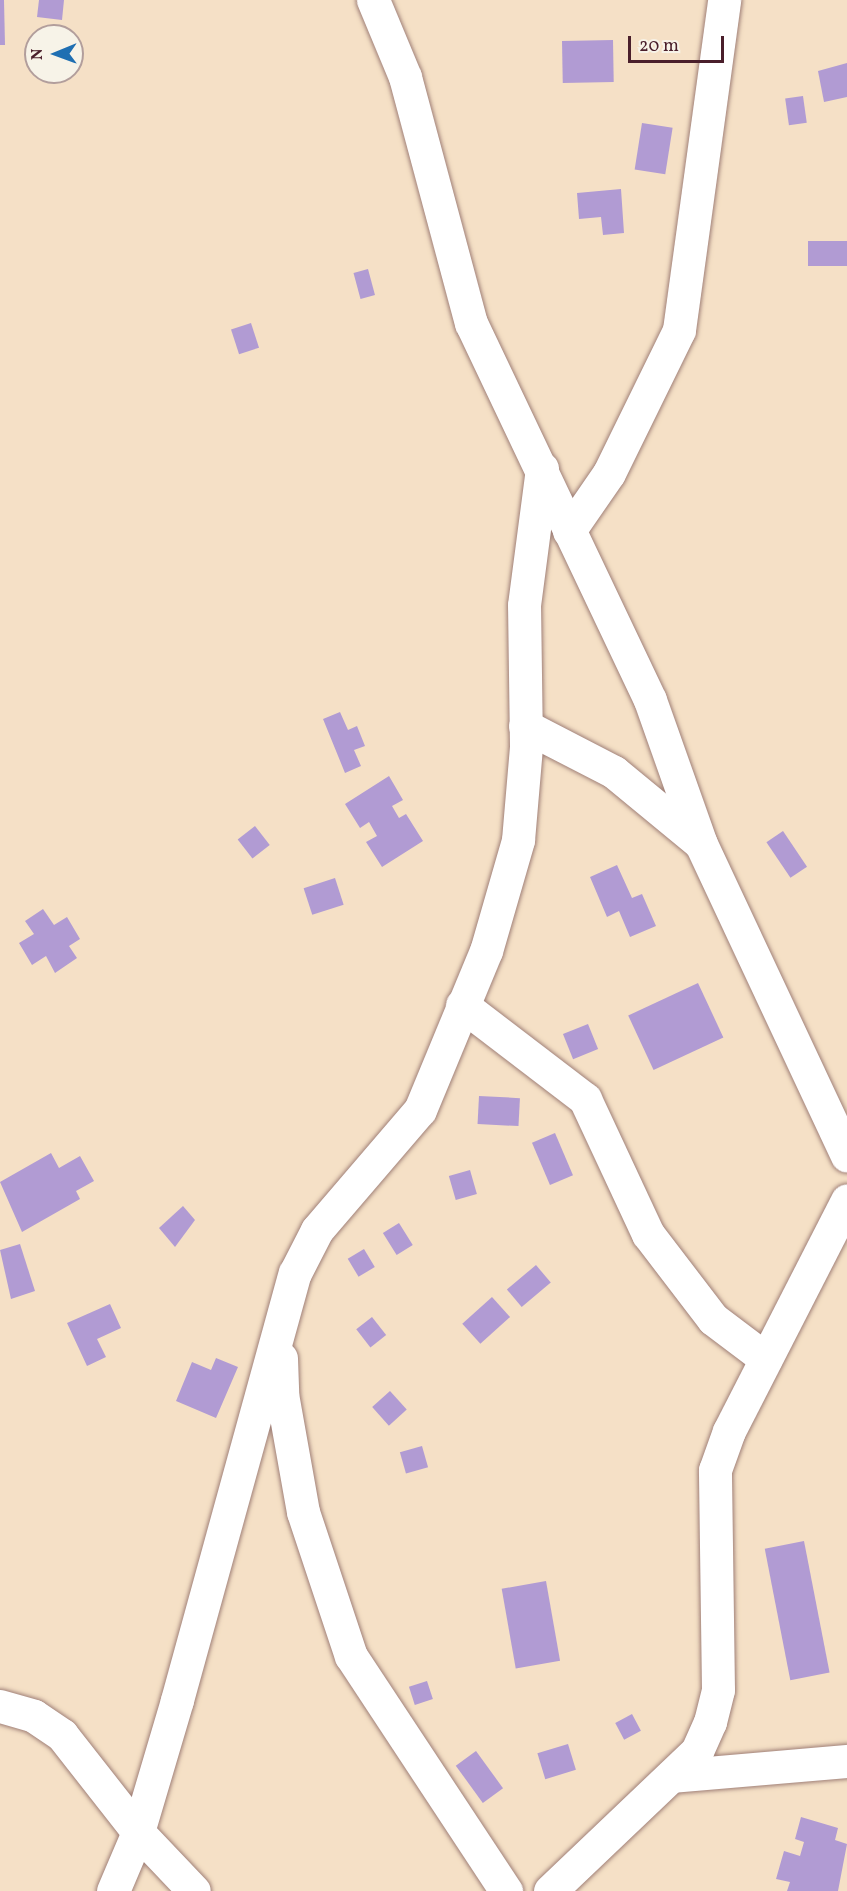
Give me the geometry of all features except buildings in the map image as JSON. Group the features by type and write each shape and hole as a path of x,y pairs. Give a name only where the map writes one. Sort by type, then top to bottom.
{"street":[{"path":"373,0 405,77 471,323 542,468 569,531 650,700 701,844 847,1155"},
{"path":"569,531 609,473 679,330 724,0"},
{"path":"113,1891 138,1832 295,1273 317,1230 420,1110 486,951 518,840 525,726 524,605 542,468"},
{"path":"525,726 614,772 701,844"},
{"path":"462,1005 585,1099 648,1234 713,1319 766,1359"},
{"path":"550,1891 697,1751 718,1690 715,1470 766,1359 847,1200"},
{"path":"280,1332 282,1394 303,1512 351,1656 506,1891"},
{"path":"0,1706 34,1716 62,1735 138,1832 194,1891"},
{"path":"672,1776 847,1761"}]}
